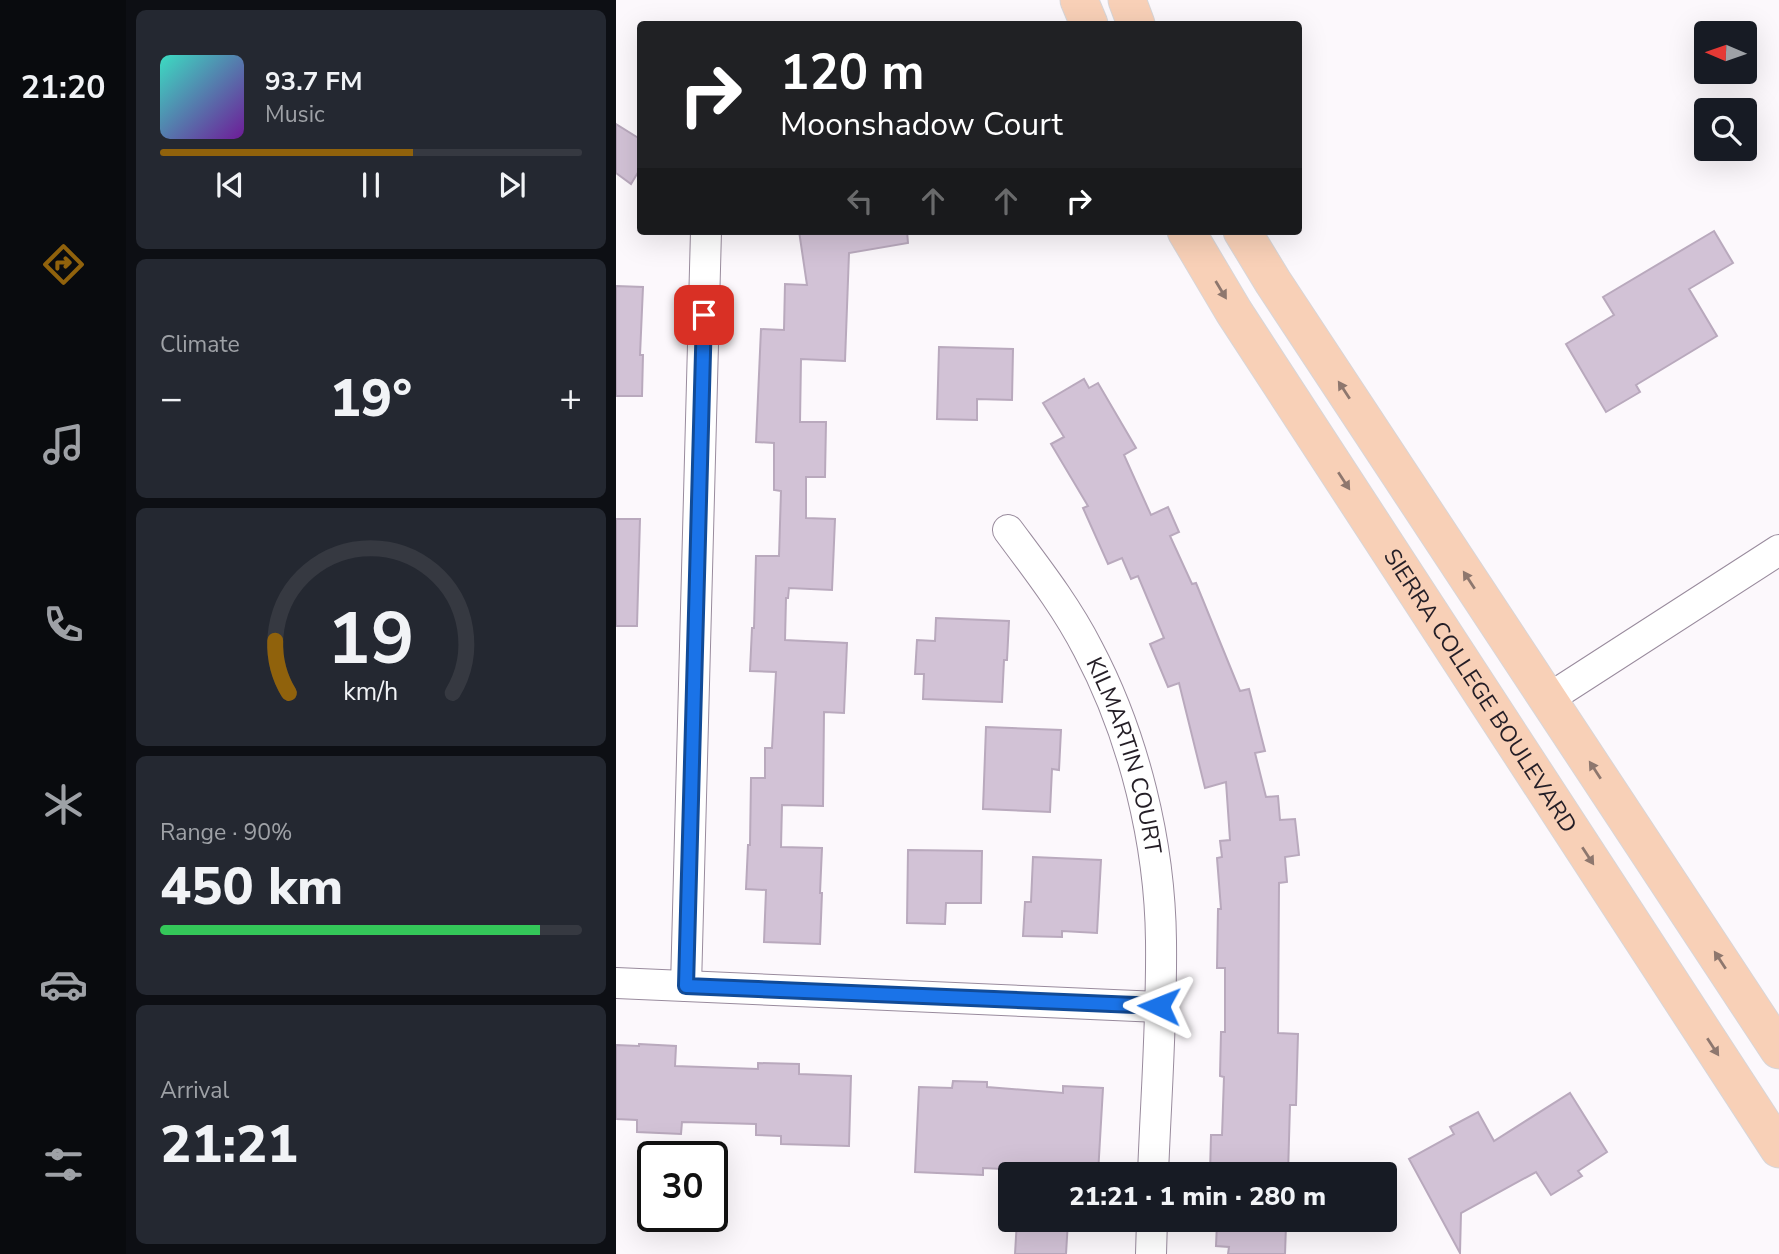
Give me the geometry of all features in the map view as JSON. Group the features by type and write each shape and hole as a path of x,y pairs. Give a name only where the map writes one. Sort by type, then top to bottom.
{"main road":[{"path":"1079,0 1087,21"},
{"path":"1128,0 1135,21"},
{"name":"SIERRA COLLEGE BOULEVARD","path":"1188,235 1234,312 1779,1149"},
{"path":"1244,235 1779,1050"}],"street":[{"path":"686,986 706,235"},
{"name":"KILMARTIN COURT","path":"1008,530 1067,611 1089,651 1125,737 1147,817 1161,939 1153,1162"},
{"path":"1548,699 1779,550"},
{"path":"616,983 1159,1006"},
{"path":"1151,1254 1152,1232"}],"building":[{"path":"616,124 637,137 637,174 631,184 616,173"},
{"path":"1714,231 1733,263 1689,289 1717,336 1636,385 1640,392 1606,412 1566,344 1614,315 1603,297"},
{"path":"800,235 907,235 908,243 849,253 845,361 801,359 800,422 826,422 825,477 806,477 806,518 835,519 832,590 789,588 786,598 785,640 847,643 844,713 824,712 823,806 782,805 781,847 822,848 820,944 764,942 766,890 746,889 751,778 765,778 765,748 772,748 776,672 750,671 756,556 779,556 781,491 774,490 774,443 756,442 761,329 784,330 785,284 807,285"},
{"path":"616,286 643,287 640,355 643,355 642,396 616,396"},
{"path":"939,347 1013,349 1012,400 977,399 977,420 937,419"},
{"path":"1084,379 1089,388 1098,383 1136,448 1124,455 1151,515 1168,507 1179,532 1170,536 1192,584 1196,583 1240,691 1249,689 1265,751 1255,753 1266,797 1278,796 1280,820 1295,819 1299,855 1285,857 1287,882 1279,883 1278,1033 1298,1034 1296,1105 1290,1105 1288,1162 1210,1162 1211,1135 1222,1135 1224,1077 1220,1076 1221,1032 1225,1032 1225,968 1217,968 1218,909 1221,909 1217,858 1222,857 1220,841 1230,840 1226,782 1205,788 1179,683 1168,687 1150,644 1164,638 1138,576 1131,579 1122,558 1108,564 1083,508 1088,506 1051,444 1064,437 1043,403"},
{"path":"616,519 640,519 637,626 616,626"},
{"path":"936,618 1009,621 1002,702 923,699 924,674 915,674 917,640 935,641"},
{"path":"986,727 1061,730 1059,770 1052,769 1050,812 983,809"},
{"path":"908,850 982,851 981,903 946,903 945,924 907,923"},
{"path":"1033,857 1101,860 1097,933 1062,931 1062,937 1023,936 1025,902 1031,902"},
{"path":"616,1045 676,1046 675,1066 758,1069 758,1063 799,1064 799,1074 851,1076 849,1146 781,1144 781,1136 756,1135 756,1124 682,1122 681,1134 637,1132 637,1120 616,1119"},
{"path":"953,1081 987,1082 987,1087 1063,1093 1063,1086 1103,1088 1099,1162 998,1162 998,1169 983,1168 983,1175 915,1172 919,1087 952,1088"},
{"path":"1570,1093 1607,1152 1578,1171 1582,1176 1551,1195 1536,1172 1461,1213 1460,1253 1409,1159 1454,1134 1450,1127 1478,1112 1494,1141"},
{"path":"1016,1232 1067,1232 1066,1254 1015,1254"},
{"path":"1217,1232 1286,1232 1285,1254 1228,1254 1229,1247 1216,1246"}],"route":[{"path":"704,315 686,986 1159,1006"}]}
